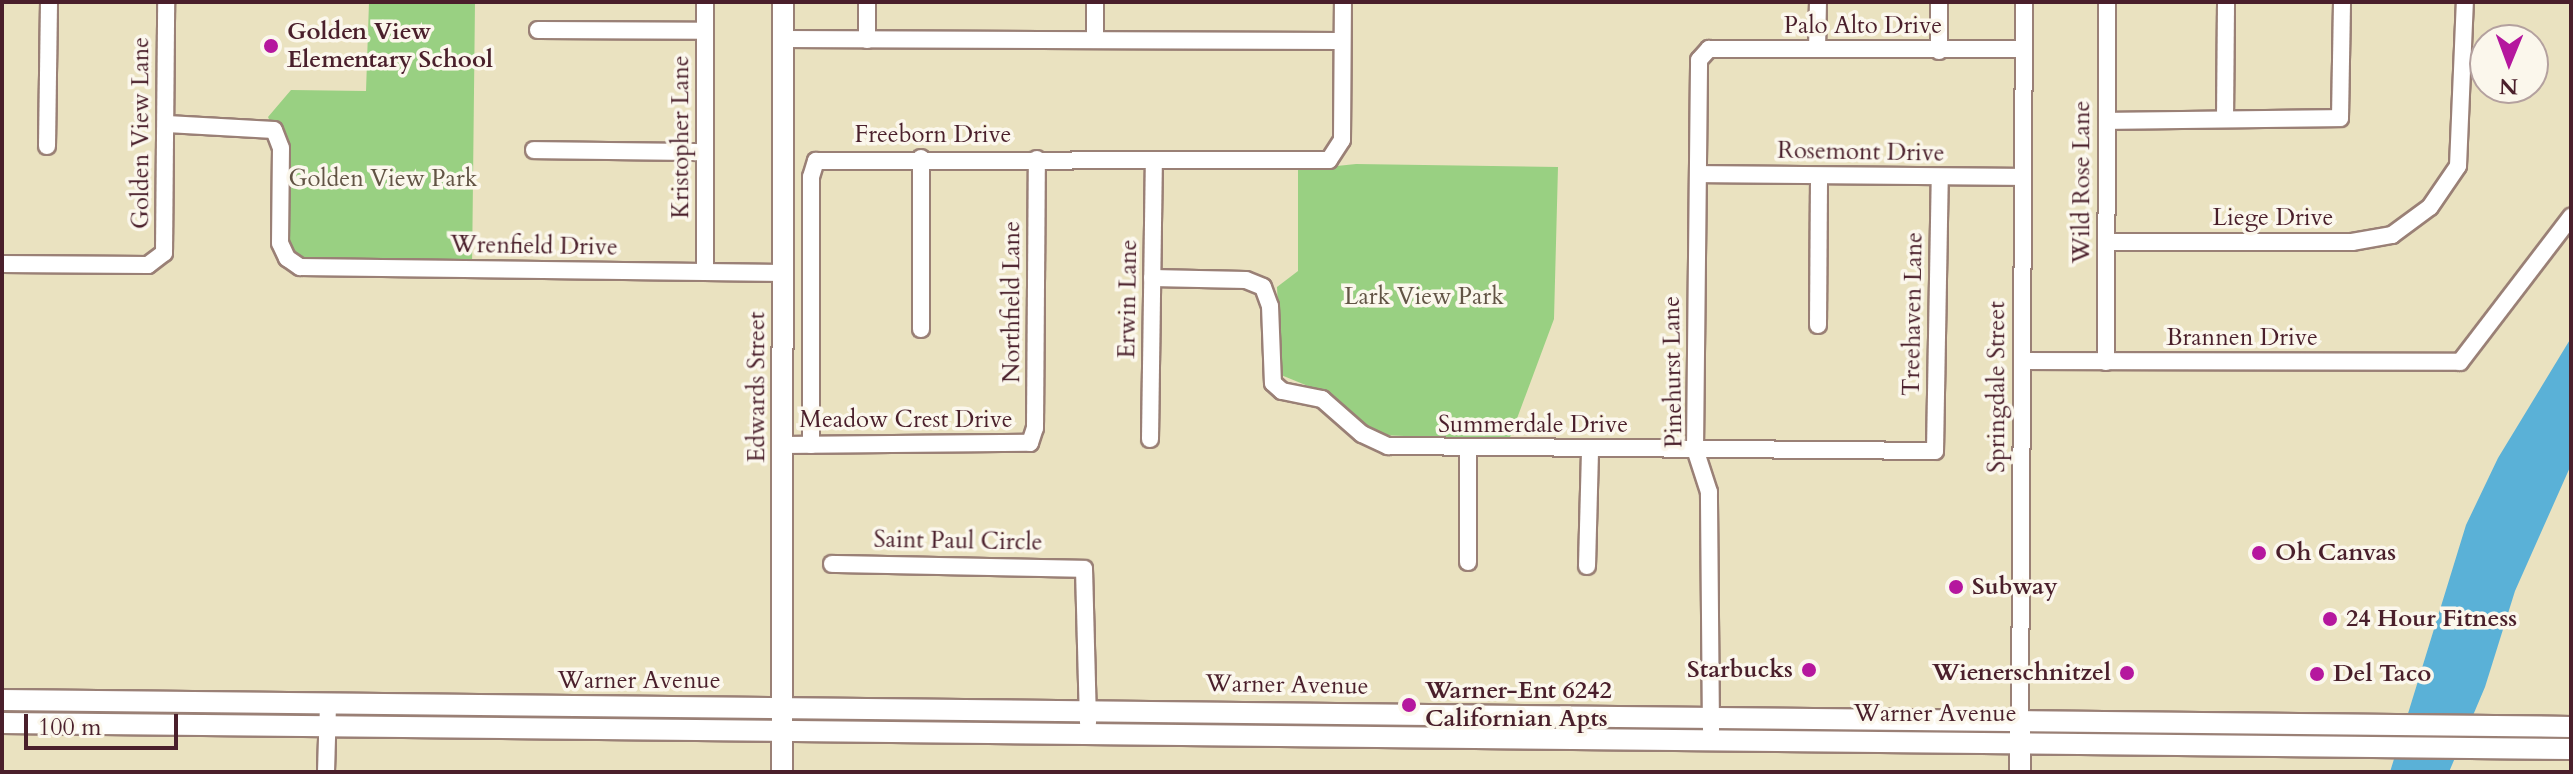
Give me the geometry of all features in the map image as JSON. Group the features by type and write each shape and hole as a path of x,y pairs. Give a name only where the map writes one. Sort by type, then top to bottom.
{"main road":[{"name":"Edwards Street","path":"782,772 783,2"},
{"name":"Warner Avenue","path":"2,700 328,706 1711,715 1884,719 2282,745 2571,749"},
{"path":"412,728 428,717 479,718 490,707"},
{"path":"489,729 507,716 549,717 578,708"},
{"path":"1801,739 1825,730 1880,730 1884,719"},
{"name":"Warner Avenue","path":"2,723 1801,739 2283,724 2571,727"},
{"path":"2282,745 2283,724"},
{"path":"2352,746 2352,739 2360,734 2383,733 2406,724"},
{"name":"Springdale Street","path":"2020,730 2020,772"}],"street":[{"path":"47,146 49,2"},
{"name":"Golden View Lane","path":"2,264 157,262 164,253 166,2"},
{"name":"Kristopher Lane","path":"705,2 705,272"},
{"path":"867,2 867,40"},
{"path":"1095,2 1095,40"},
{"path":"783,39 1342,41 1343,2"},
{"path":"1817,49 1818,2"},
{"path":"1939,2 1939,51"},
{"name":"Springdale Street","path":"2020,730 2024,2"},
{"name":"Wild Rose Lane","path":"2106,362 2107,2"},
{"path":"2225,119 2226,2"},
{"path":"2107,121 2340,118 2342,2"},
{"name":"Liege Drive","path":"2106,242 2352,242 2392,235 2430,207 2458,166 2465,2"},
{"path":"538,30 705,31"},
{"name":"Freeborn Drive","path":"811,445 812,169 821,160 1324,162 1335,157 1342,140 1342,41"},
{"name":"Palo Alto Drive","path":"1702,52 2024,49"},
{"name":"Pinehurst Lane","path":"1702,52 1695,449 1709,492 1711,738"},
{"name":"Wrenfield Drive","path":"167,124 274,130 281,148 280,243 287,258 300,267 784,273"},
{"path":"534,150 704,152"},
{"path":"921,158 921,329"},
{"name":"Northfield Lane","path":"1030,443 1035,428 1037,159"},
{"name":"Erwin Lane","path":"1150,439 1154,160"},
{"name":"Rosemont Drive","path":"1698,174 2023,177"},
{"path":"1818,325 1819,176"},
{"name":"Treehaven Lane","path":"1935,451 1940,177"},
{"name":"Brannen Drive","path":"2023,361 2460,362 2527,268 2571,217"},
{"name":"Summerdale Drive","path":"1152,278 1246,280 1263,287 1270,306 1273,383 1282,391 1322,399 1372,440 1405,448 1935,451"},
{"name":"Meadow Crest Drive","path":"782,445 1030,443"},
{"path":"1468,448 1468,562"},
{"path":"1587,566 1590,449"},
{"name":"Saint Paul Circle","path":"832,564 1084,569 1088,709"},
{"path":"326,772 328,706"},
{"path":"1088,709 1088,732"}],"green space":[{"name":"Golden View Park","path":"369,2 475,2 472,270 287,258 274,130 268,117 291,90 366,91"},
{"name":"Lark View Park","path":"1356,164 1558,167 1554,319 1509,440 1378,435 1335,397 1281,375 1277,287 1298,271 1298,170"}],"water":[{"path":"2571,338 2571,465 2515,591 2485,687 2449,772 2390,772 2466,525 2498,458"}],"place":[{"name":"Golden View Elementary School","path":"271,46"},
{"name":"Oh Canvas","path":"2259,553"},
{"name":"Subway","path":"1956,587"},
{"name":"24 Hour Fitness","path":"2330,619"},
{"name":"Starbucks","path":"1809,670"},
{"name":"Wienerschnitzel","path":"2127,673"},
{"name":"Del Taco","path":"2317,674"},
{"name":"Warner-Ent 6242 Californian Apts","path":"1409,705"}]}
